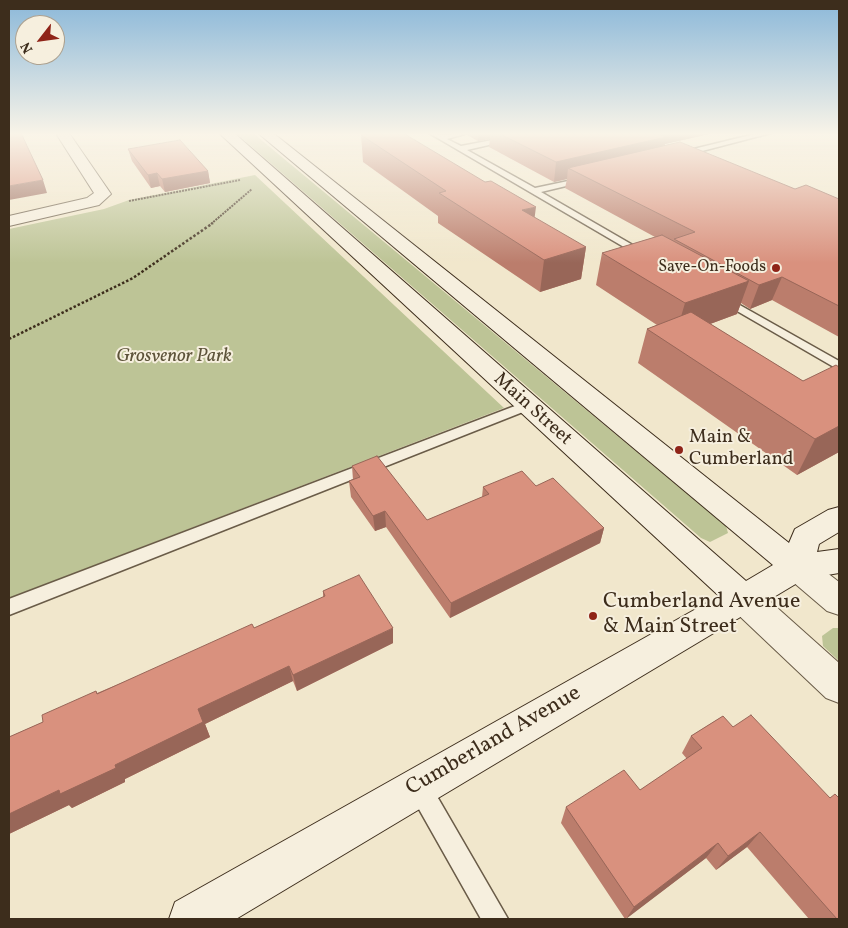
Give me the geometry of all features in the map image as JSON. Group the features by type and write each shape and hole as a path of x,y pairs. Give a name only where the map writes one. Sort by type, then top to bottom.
{"street":[{"path":"9,221 93,202 103,194 91,176"},
{"name":"Main Street","path":"274,176 839,686"},
{"path":"319,176 657,450 839,601"},
{"path":"797,566 806,537 839,518"},
{"path":"797,566 839,561"},
{"name":"Cumberland Avenue","path":"192,919 797,566"}],"lane":[{"path":"508,176 652,259"},
{"path":"534,191 591,177"},
{"path":"712,293 839,366"},
{"path":"9,607 528,405"},
{"path":"419,787 494,919"}],"path":[{"path":"128,201 243,179"},
{"path":"9,339 133,278 201,233 256,186"}],"green space":[{"name":"Grosvenor Park","path":"256,176 504,408 9,598 9,229 104,209 129,200"},
{"path":"286,176 305,176 726,526 728,533 710,542 701,538"},
{"path":"833,628 839,628 839,661 823,646 822,636"}],"building":[{"path":"9,176 41,176 43,180 9,186"},
{"path":"160,176 177,176 162,179"},
{"path":"424,176 475,176 485,182 491,181 536,207 522,210 586,247 544,260 439,193 446,191"},
{"name":"Save-On-Foods","path":"584,176 764,176 795,189 806,185 839,199 839,306 782,277 759,285 674,239 695,232"},
{"path":"662,235 749,281 685,303 602,253"},
{"path":"691,312 803,381 836,365 839,367 839,426 815,439 647,329"},
{"path":"377,456 427,520 489,494 483,487 522,471 536,486 553,478 604,528 451,603 385,511 373,516 349,481 360,477 352,466"},
{"path":"359,575 393,628 293,675 289,666 198,709 203,722 115,765 116,768 60,794 59,790 9,814 9,737 43,722 42,715 96,691 97,694 252,624 254,628 325,596 323,591"},
{"path":"751,715 830,798 835,794 839,798 839,919 760,832 728,856 718,843 634,907 566,807 624,770 640,790 702,748 691,736 723,716 733,727"}],"place":[{"name":"Save-On-Foods","path":"776,268"},
{"name":"Main & Cumberland","path":"679,450"},
{"name":"Cumberland Avenue & Main Street","path":"593,616"}]}
